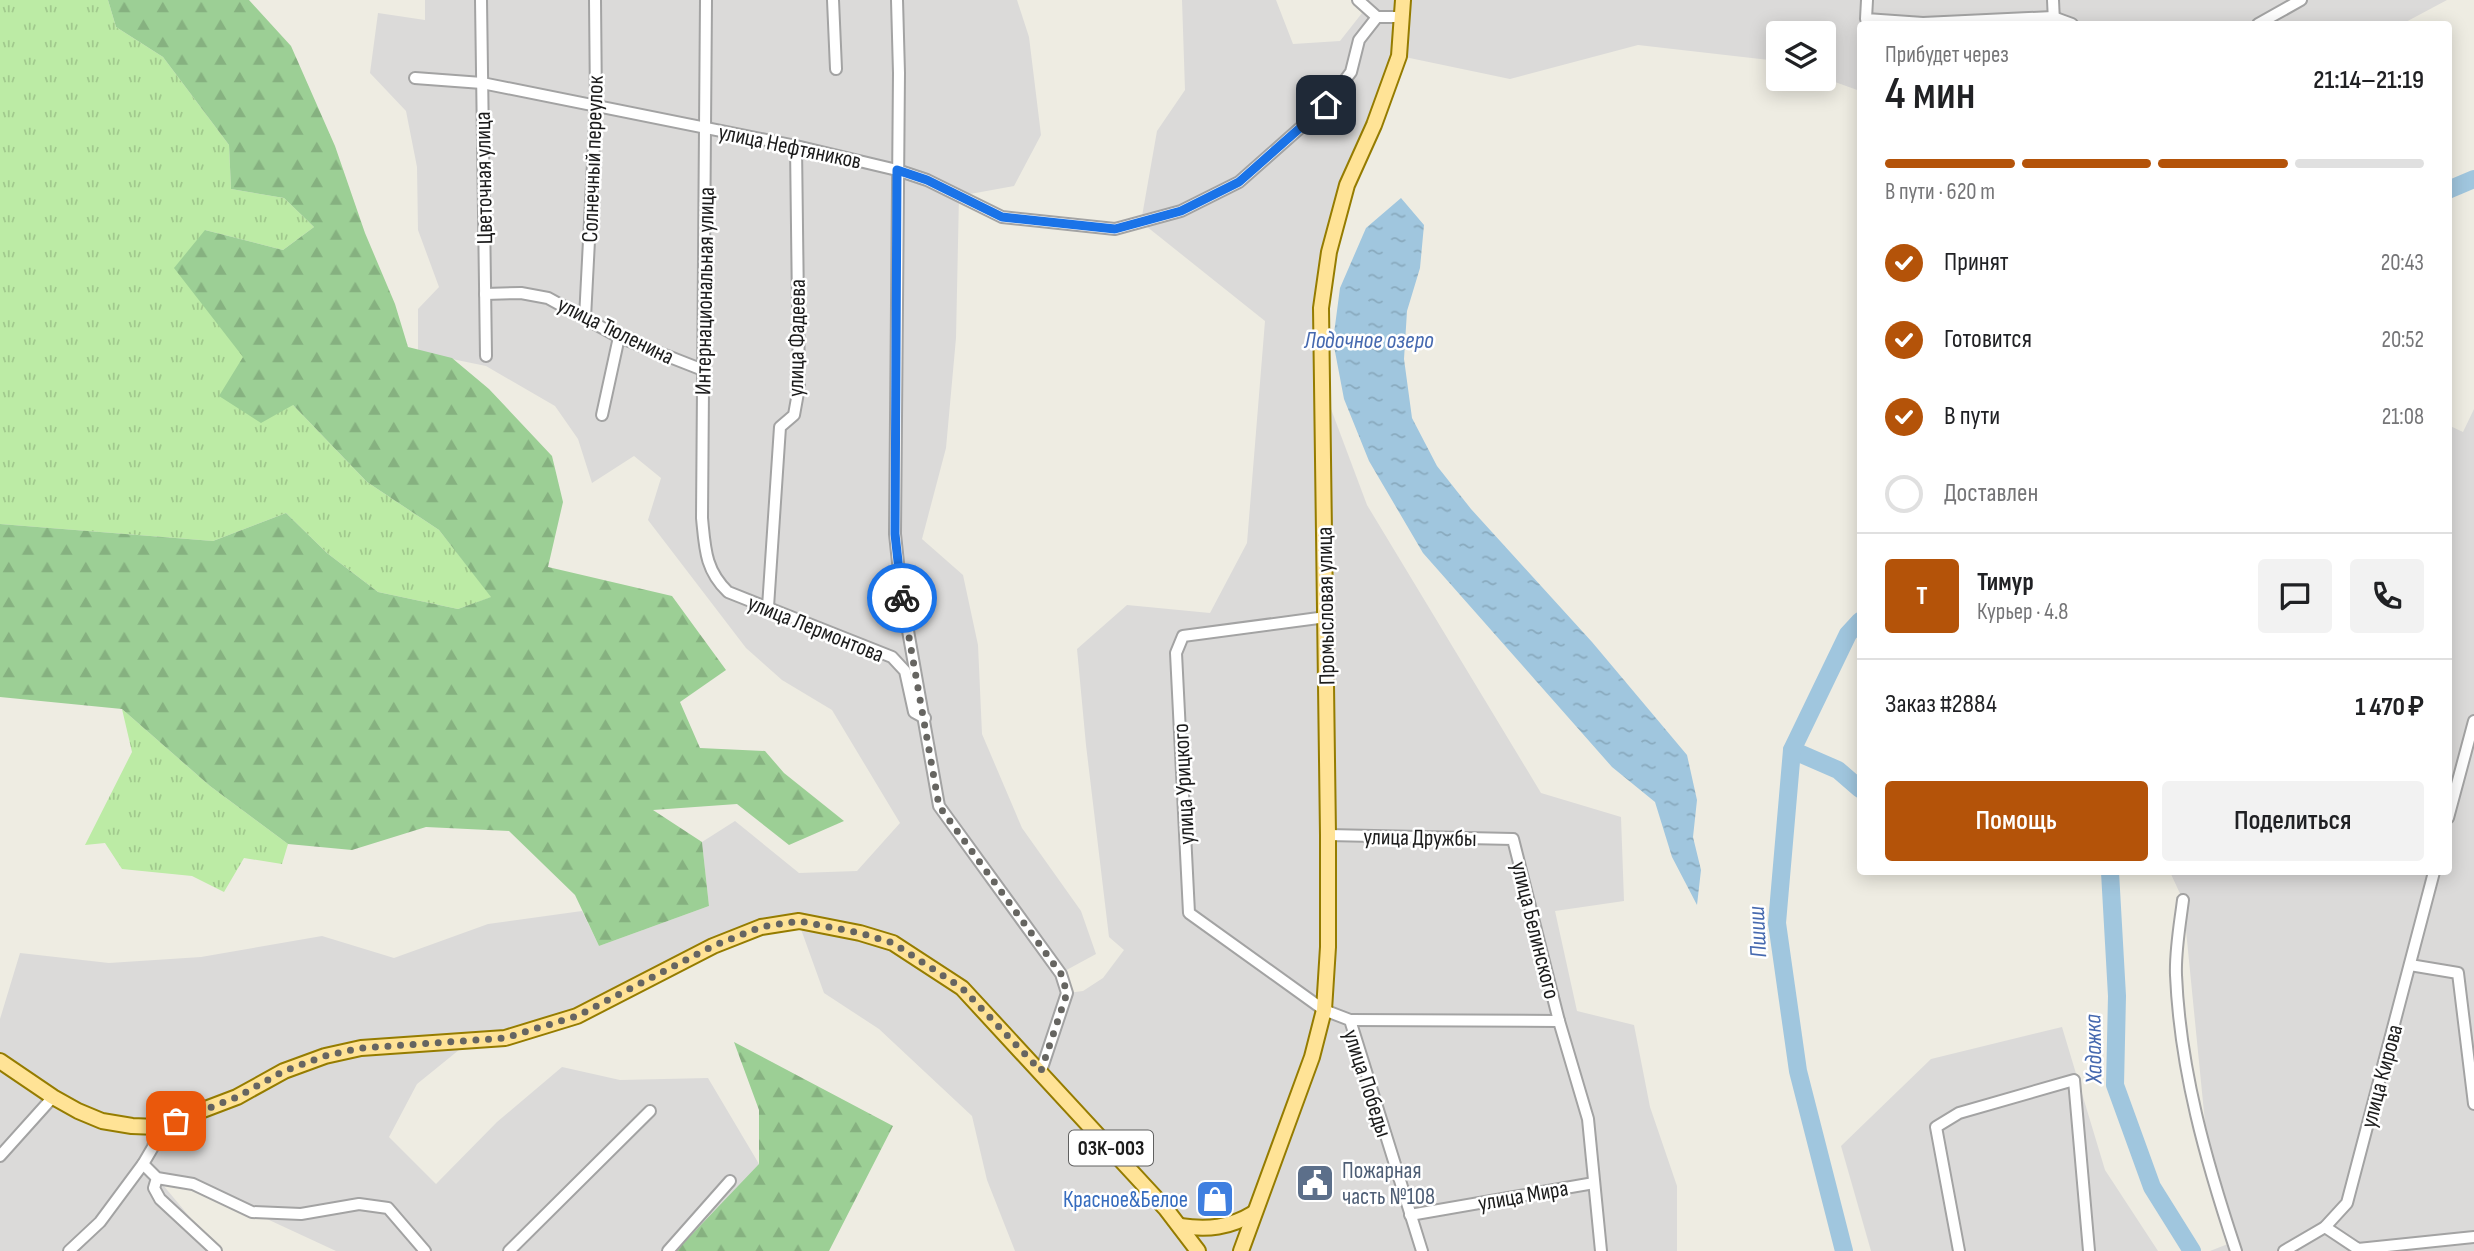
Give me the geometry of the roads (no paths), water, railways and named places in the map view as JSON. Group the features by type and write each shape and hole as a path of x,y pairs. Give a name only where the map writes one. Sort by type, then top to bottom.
{"main road":[{"name":"Промысловая улица","path":"1241,1251 1312,1057 1324,1010 1328,947 1328,835 1322,296 1329,252 1348,185 1374,125 1399,56 1403,0"},
{"name":"03К-003","path":"0,1061 78,1111 102,1121 158,1127 226,1102 284,1071 325,1056 361,1048 505,1038 577,1016 713,946 761,927 799,921 860,933 893,943 962,988 1041,1071 1180,1226 1198,1251"},
{"path":"1180,1226 1220,1228 1238,1223 1254,1213"}],"street":[{"name":"Цветочная улица","path":"481,0 486,356"},
{"name":"Солнечный переулок","path":"586,318 596,105 595,0"},
{"name":"Интернациональная улица","path":"706,0 702,518 706,558 716,581"},
{"path":"833,0 836,69"},
{"path":"897,0 899,73 895,534 901,591 939,806 1061,974 1067,993 1041,1071"},
{"path":"1357,0 1377,17 1402,17"},
{"path":"1867,0 1866,19 1894,21"},
{"path":"2053,0 2053,21"},
{"path":"2263,21 2301,0"},
{"name":"улица Нефтяников","path":"415,78 482,83 796,146 897,170 927,180 1002,217 1115,229 1181,211 1239,182 1326,105 1352,72 1359,40 1377,17"},
{"name":"улица Фадеева","path":"768,607 780,427 794,415 799,387 796,146"},
{"name":"улица Тюленина","path":"485,293 521,293 548,298 619,337 704,370"},
{"path":"601,415 619,337"},
{"name":"улица Лермонтова","path":"716,581 728,592 892,657 905,671 914,712 925,718"},
{"name":"улица Урицкого","path":"1324,1010 1189,913 1177,653 1182,636 1326,617"},
{"path":"2452,803 2474,721"},
{"name":"улица Дружбы","path":"1328,835 1513,839"},
{"name":"улица Белинского","path":"1513,839 1559,1021"},
{"name":"улица Кирова","path":"2284,1251 2325,1227 2347,1203 2433,875"},
{"path":"2183,900 2175,973 2190,1090 2210,1173 2236,1251"},
{"path":"2410,965 2458,972 2474,1104"},
{"name":"улица Победы","path":"1324,1010 1350,1020 1422,1251"},
{"path":"1350,1020 1559,1021"},
{"name":"улица Мира","path":"1559,1021 1587,1119 1601,1251"},
{"path":"1959,1251 1936,1127 1959,1114 2074,1080 2089,1251"},
{"path":"0,1156 53,1097"},
{"path":"509,1251 650,1111"},
{"path":"69,1251 100,1222 143,1164 153,1147 158,1127"},
{"path":"143,1164 157,1178 193,1184 252,1212 302,1214 359,1204 388,1208 425,1251"},
{"path":"157,1178 154,1188 160,1199 216,1251"},
{"path":"668,1251 730,1181"},
{"name":"улица Мира","path":"1410,1215 1594,1183"},
{"path":"2325,1227 2358,1249 2474,1237"}],"water":[{"name":"Лодочное озеро","path":"1401,198 1424,225 1420,268 1407,311 1404,359 1412,418 1437,466 1471,509 1592,642 1687,755 1697,800 1693,837 1701,870 1697,905 1672,857 1655,802 1612,767 1423,553 1369,461 1344,399 1333,341 1340,288 1366,228"}],"waterway":[{"name":"Пшиш","path":"2452,188 2474,179"},
{"name":"Пшиш","path":"1844,1251 1798,1071 1777,923 1792,750 1848,634 1857,624"},
{"name":"Хадажка","path":"1792,750 1838,770 1857,786"},
{"name":"Хадажка","path":"2110,875 2117,996 2115,1085 2152,1187 2192,1251"}],"place":[{"name":"Пожарная часть №108","path":"1315,1183"},
{"name":"Красное&Белое","path":"1215,1199"}]}
